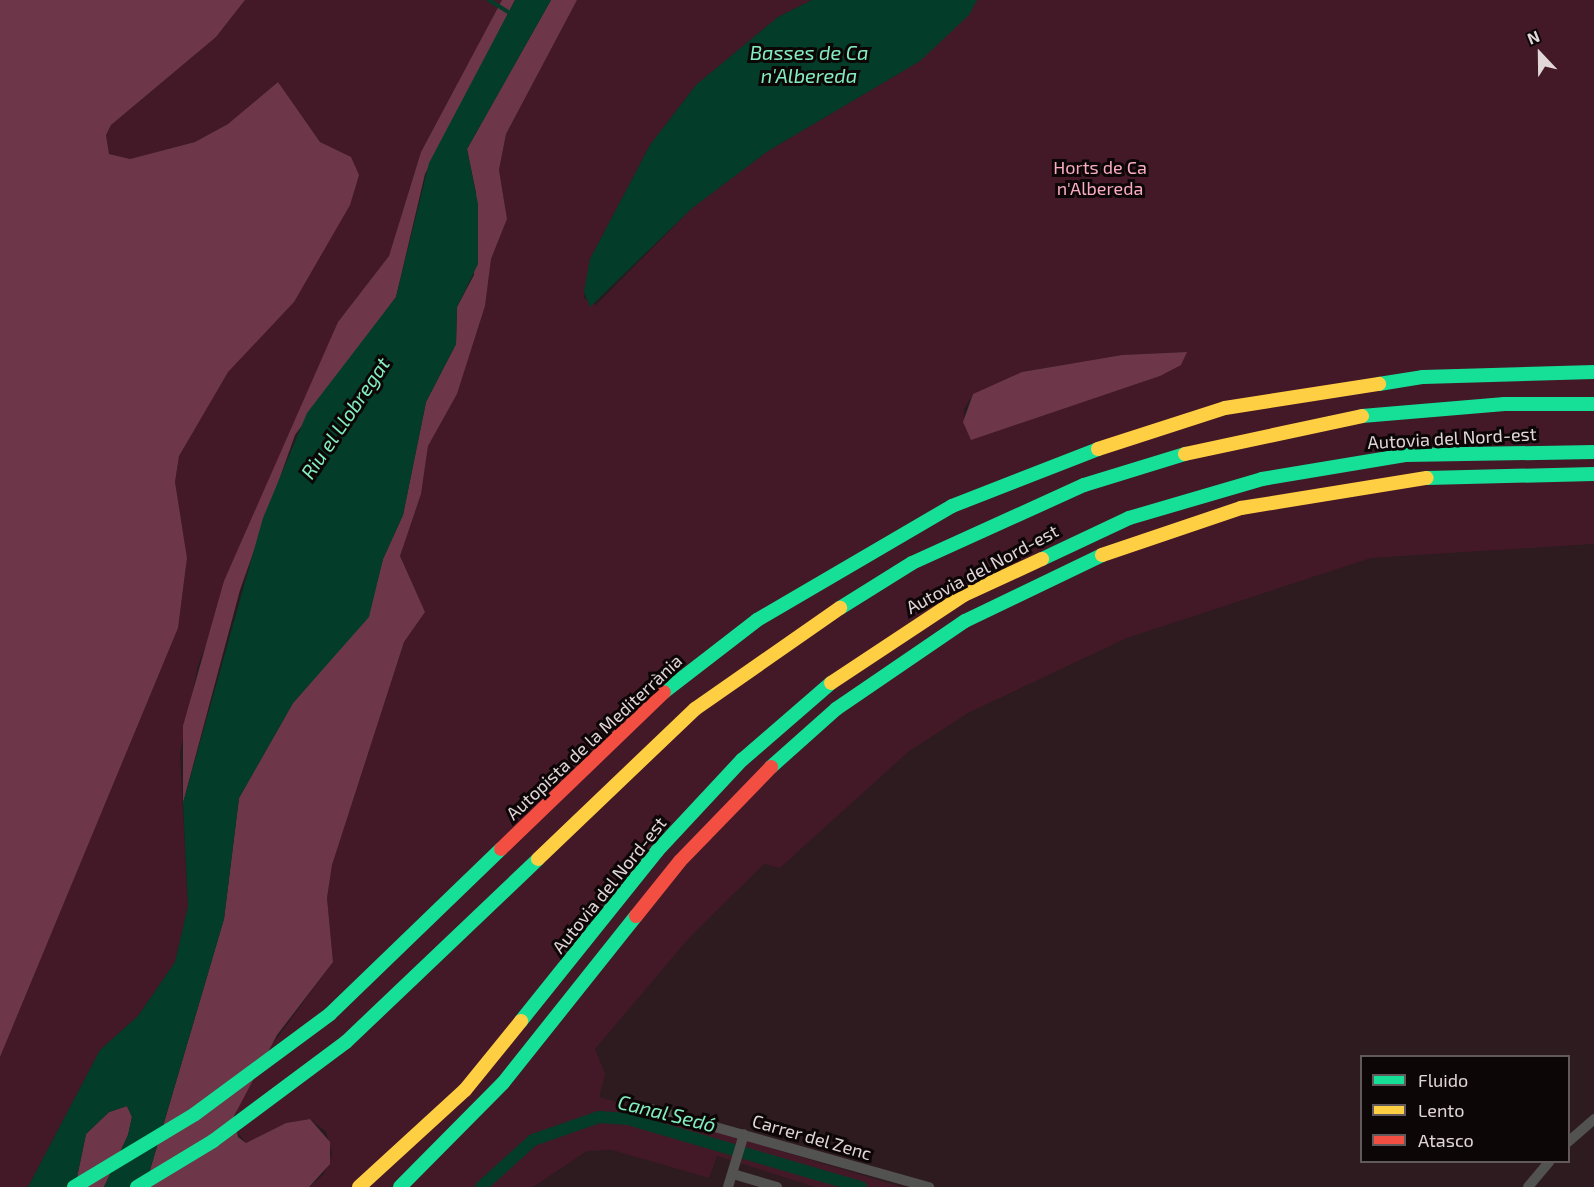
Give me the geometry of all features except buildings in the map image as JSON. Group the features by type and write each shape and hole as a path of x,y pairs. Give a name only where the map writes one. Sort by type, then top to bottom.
{"highway":[{"name":"Autopista de la Mediterrània","path":"74,1187 158,1138 283,1052 380,968 666,690 757,620 952,506 1131,436 1225,408 1423,377 1594,372"},
{"path":"137,1187 299,1080 382,1011 613,782 695,709 821,617 947,545 1117,473 1271,432 1428,408 1594,404"},
{"name":"Autovia del Nord-est","path":"359,1187 423,1133 485,1067 657,851 742,760 832,682 946,606 1086,535 1262,479 1405,455 1594,452"},
{"name":"Autovia del Nord-est","path":"400,1187 503,1083 680,861 760,776 836,709 965,621 1109,551 1274,500 1402,479 1594,474"}],"street":[{"name":"Carrer del Zenc","path":"651,1108 743,1138 929,1187"},
{"path":"1570,1141 1594,1119"},
{"path":"728,1187 743,1138"},
{"path":"1528,1187 1547,1163"},
{"path":"735,1170 777,1187"}],"shaded area":[{"path":"0,0 245,0 216,37 111,125 106,135 109,154 130,159 195,142 228,124 278,82 320,142 351,157 359,175 350,205 294,302 228,372 179,456 175,482 187,558 178,628 0,1057"},
{"path":"502,0 515,0 425,174 396,297 295,435 240,590 183,803 183,726 224,581 338,322 389,256 421,152"},
{"path":"551,0 577,0 506,134 499,170 507,219 491,259 485,306 457,394 428,446 421,494 400,556 425,612 404,642 332,865 327,898 333,962 277,1035 234,1116 238,1137 246,1143 286,1123 310,1119 330,1142 330,1164 309,1187 145,1187 224,919 239,798 293,703 368,617 383,559 403,515 426,402 456,344 457,307 474,275 476,193 467,149"},
{"path":"1187,352 1181,365 1160,376 971,440 963,422 973,394 1022,372 1122,355"},
{"path":"1594,544 1594,1187 902,1187 598,1097 595,1049 690,937 764,864 780,868 908,752 968,713 1127,638 1371,558"},
{"path":"127,1106 132,1117 128,1135 104,1187 75,1187 86,1134 109,1112"},
{"path":"612,1150 709,1178 717,1156 815,1187 533,1187 587,1151"}],"green space":[{"path":"245,0 502,0 421,152 389,256 338,322 198,665 180,753 188,906 175,962 138,1016 100,1050 28,1187 0,1187 0,1057 178,628 187,558 175,482 179,456 227,372 294,302 351,157 320,142 278,82 228,124 195,142 130,159 109,154 106,135 111,125 216,37"},
{"name":"Horts de Ca n'Albereda","path":"577,0 812,0 778,17 696,85 650,145 590,259 584,298 596,305 691,209 768,151 920,61 977,0 1594,0 1594,544 1371,558 1127,638 968,713 908,752 780,868 764,864 690,937 595,1049 605,1074 599,1097 902,1187 815,1187 717,1156 709,1178 612,1150 587,1151 533,1187 309,1187 324,1174 332,1154 326,1132 310,1119 286,1123 246,1143 234,1127 238,1105 271,1046 333,962 327,898 332,865 404,642 425,612 400,556 421,494 428,446 457,394 485,306 491,259 507,219 499,170 506,134","holes":["1187,352 1160,376 971,439 965,427 964,409 973,394 1022,372 1122,355"]}],"water":[{"name":"Riu el Llobregat","path":"515,0 551,0 467,149 478,204 478,264 457,307 456,344 426,402 403,515 383,559 369,617 293,703 239,798 224,919 145,1187 104,1187 128,1135 132,1117 127,1106 109,1112 86,1134 75,1187 28,1187 100,1050 138,1016 175,962 188,906 183,803 263,518 307,413 396,297 429,163"},
{"name":"Basses de Ca n'Albereda","path":"812,0 977,0 969,15 920,61 768,151 691,209 590,307 584,292 590,259 650,145 696,85 778,17"}],"waterway":[{"path":"489,0 511,14"},
{"name":"Canal Sedó","path":"481,1187 533,1140 599,1117 628,1119 861,1187"}],"traffic: fast":[{"path":"1379,384 1423,377 1594,372"},
{"path":"1362,416 1504,404 1594,404"},
{"path":"664,692 757,620 952,506 1098,449"},
{"path":"1042,559 1129,518 1262,479 1405,455 1594,452"},
{"path":"840,608 912,563 1084,485 1185,454"},
{"path":"1427,478 1594,474"},
{"path":"771,767 836,709 965,621 1102,555"},
{"path":"521,1021 657,851 742,760 831,683"},
{"path":"74,1187 195,1114 330,1014 501,849"},
{"path":"137,1187 213,1141 346,1042 538,859"},
{"path":"400,1187 503,1083 636,916"}],"traffic: slow":[{"path":"1098,449 1225,408 1379,384"},
{"path":"1185,454 1362,416"},
{"path":"1102,555 1241,508 1427,478"},
{"path":"831,683 964,595 1042,559"},
{"path":"538,859 695,709 840,608"},
{"path":"359,1187 465,1090 521,1021"}],"traffic: jam":[{"path":"501,849 664,692"},
{"path":"636,916 680,861 771,767"}]}
